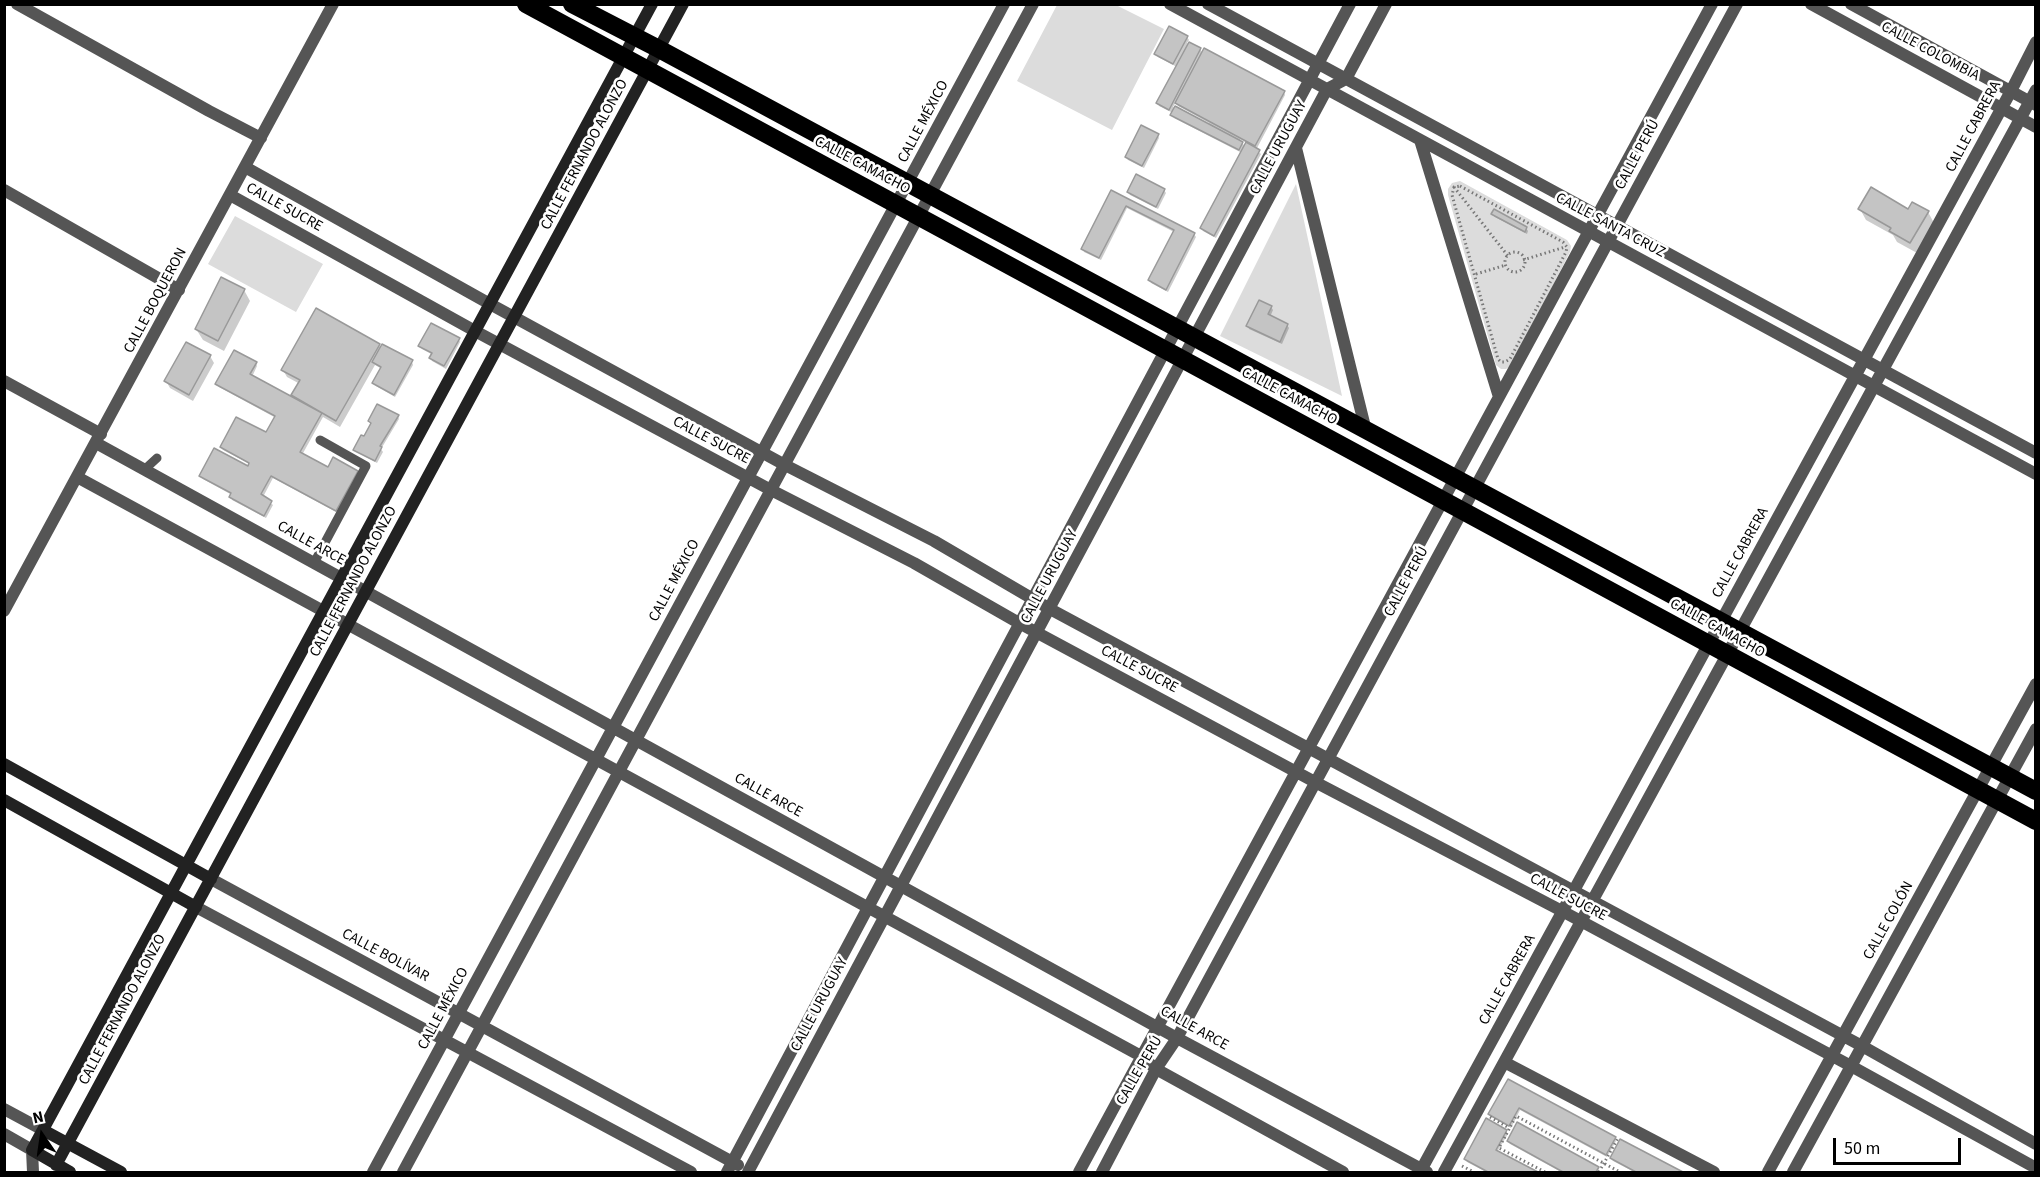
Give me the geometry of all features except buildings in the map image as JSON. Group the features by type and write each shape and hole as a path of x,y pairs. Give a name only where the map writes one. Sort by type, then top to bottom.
{"highway":[{"name":"CALLE CAMACHO","path":"526,4 2036,821"},
{"name":"CALLE CAMACHO","path":"572,4 2036,791"}],"main road":[{"name":"CALLE FERNANDO ALONZO","path":"32,1150 652,4"},
{"name":"CALLE FERNANDO ALONZO","path":"53,1169 683,4"},
{"name":"CALLE BOLÍVAR","path":"4,764 211,879"},
{"path":"4,800 196,907"},
{"path":"43,1130 121,1173"},
{"path":"32,1150 53,1169 69,1173"}],"street":[{"path":"17,4 261,138"},
{"name":"CALLE BOQUERON","path":"4,611 333,4"},
{"name":"CALLE MÉXICO","path":"373,1173 1004,4"},
{"path":"403,1173 1033,4"},
{"name":"CALLE SANTA CRUZ","path":"1170,4 2036,474"},
{"name":"CALLE SANTA CRUZ","path":"1208,4 2036,453"},
{"name":"CALLE URUGUAY","path":"729,1167 1350,4"},
{"path":"1327,89 1346,80 1386,4"},
{"name":"CALLE PERÚ","path":"1078,1173 1712,4"},
{"name":"CALLE PERÚ","path":"1102,1173 1156,1069 1177,1038 1737,4"},
{"name":"CALLE COLOMBIA","path":"1810,4 2036,127"},
{"name":"CALLE COLOMBIA","path":"1851,4 2011,91 2034,99"},
{"name":"CALLE CABRERA","path":"1423,1171 1562,911 1856,376 2036,42"},
{"name":"CALLE URUGUAY","path":"750,1172 1327,89"},
{"path":"1444,1173 2020,118 2034,99"},
{"path":"1420,140 1498,397"},
{"path":"1296,148 1366,431"},
{"name":"CALLE SUCRE","path":"245,167 785,465 934,541 1050,609 1862,1046 2036,1144"},
{"path":"4,190 178,290"},
{"name":"CALLE SUCRE","path":"230,195 475,331 748,478 914,563 1037,633 1562,911 2036,1168"},
{"name":"CALLE ARCE","path":"4,381 98,438 144,470 1423,1171"},
{"path":"77,477 1141,1056 1156,1069 1343,1173"},
{"name":"CALLE COLÓN","path":"1768,1173 2036,684"},
{"path":"1792,1173 2036,729"},
{"name":"CALLE BOLÍVAR","path":"211,879 483,1026 729,1167 750,1172"},
{"path":"196,907 691,1173"},
{"path":"1506,1063 1713,1173"},
{"path":"4,1109 43,1130"},
{"path":"4,1134 32,1150 33,1173"}],"lane":[{"path":"314,563 366,466 320,440"},
{"path":"144,470 157,458"}],"path":[{"path":"1454,187 1460,186 1563,242 1567,247"},
{"path":"1454,187 1508,256"},
{"path":"1454,187 1452,195 1498,359 1501,362 1506,362 1515,349 1567,247"},
{"path":"1524,260 1567,247"},
{"path":"1511,253 1518,253 1524,260 1522,268 1517,272 1510,271 1506,265 1511,253"},
{"path":"1474,274 1506,265"},
{"path":"1478,1111 1509,1128"},
{"path":"1545,1173 1499,1148 1516,1116 1620,1173"},
{"path":"1599,1173 1625,1126"}],"shaded area":[{"path":"1057,5 1116,5 1164,29 1112,130 1017,81"},
{"path":"1460,181 1567,240 1571,246 1512,365 1506,369 1501,369 1496,365 1448,195 1448,189 1452,183"},
{"path":"1296,184 1342,396 1220,336"},
{"path":"235,216 323,264 296,312 208,264"}]}
